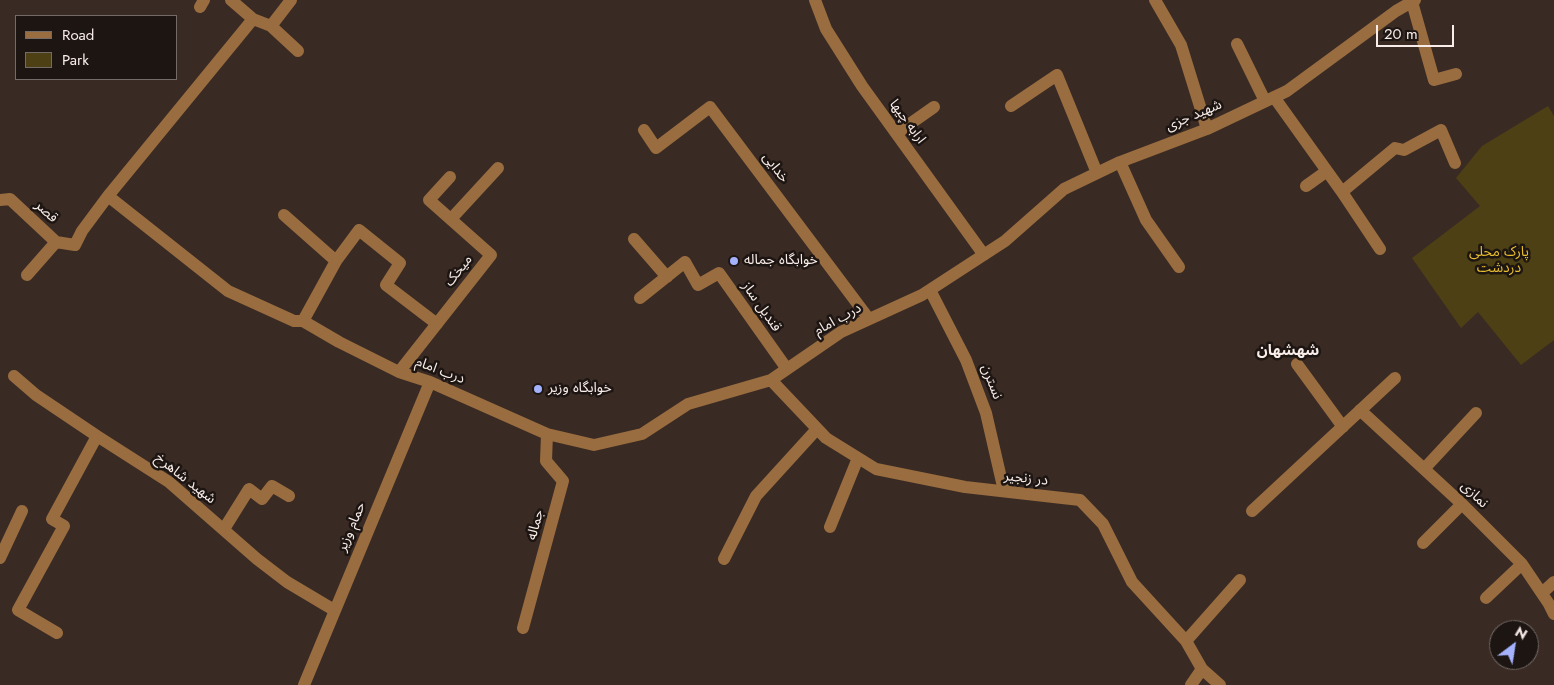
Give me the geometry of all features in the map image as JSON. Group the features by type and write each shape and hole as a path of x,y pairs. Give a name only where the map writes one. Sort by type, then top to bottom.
{"street":[{"path":"231,0 253,20 271,26 298,51"},
{"path":"271,26 291,0"},
{"path":"1155,0 1181,45 1207,129"},
{"name":"ارابه چیها","path":"817,1 826,29 862,86 984,255"},
{"path":"1407,2 1434,80 1456,74"},
{"name":"شهید جزی","path":"984,255 1005,240 1064,189 1120,162 1207,129 1287,91 1407,2"},
{"path":"108,196 253,20"},
{"path":"1237,44 1269,99 1342,192 1380,249"},
{"path":"1011,106 1057,75 1097,173"},
{"name":"خدایی","path":"644,130 656,148 710,107 869,319"},
{"path":"897,133 934,107"},
{"path":"1342,192 1395,148 1404,150 1441,130 1455,163"},
{"path":"1120,162 1146,220 1179,267"},
{"path":"450,219 498,168"},
{"path":"1306,186 1326,171"},
{"name":"میخک","path":"399,372 491,255 429,200 450,177"},
{"name":"قصر","path":"0,200 10,199 56,242 76,245 82,231 108,196"},
{"name":"درب امام","path":"108,196 228,292 294,321 303,321 339,342 399,372 430,382 547,434 594,445 642,434 688,404 771,380 841,332 922,295 984,255"},
{"path":"284,215 336,261"},
{"path":"303,321 336,261 359,230 400,263 386,285 437,324"},
{"path":"634,239 667,276"},
{"path":"27,274 56,242"},
{"name":"قندیل ساز","path":"640,298 685,262 698,284 719,273 787,369"},
{"name":"نسترن","path":"930,290 966,360 986,412 1004,491"},
{"path":"1297,364 1343,426"},
{"name":"شهید شاهرخ","path":"14,376 36,395 169,482 256,559 287,582 334,610"},
{"path":"1252,511 1396,378"},
{"name":"در زنجیر","path":"771,380 826,438 876,469 965,487 1080,500 1103,524 1132,582 1186,641 1202,669 1220,685"},
{"name":"حمام وزیر","path":"304,685 430,382"},
{"name":"نمازی","path":"1360,410 1462,504 1522,564 1554,614"},
{"path":"1424,469 1476,413"},
{"path":"724,559 756,496 818,429"},
{"name":"جماله","path":"523,628 564,481 546,461 547,434"},
{"path":"57,633 18,610 64,526 52,519 97,436"},
{"path":"830,527 858,458"},
{"path":"224,529 249,489 262,500 272,486 289,496"},
{"path":"1423,542 1462,504"},
{"path":"0,558 22,511"},
{"path":"1486,598 1522,564"},
{"path":"1186,641 1240,580"},
{"path":"1542,593 1554,582"},
{"path":"1191,685 1202,669"}],"green space":[{"name":"پارک محلی دردشت","path":"1548,106 1554,116 1554,340 1521,365 1478,312 1461,328 1412,258 1480,206 1456,178 1482,146"}],"place":[{"name":"خوابگاه جماله","path":"734,261"},
{"name":"خوابگاه وزیر","path":"538,389"}],"district":[{"name":"شهشهان","path":"1288,351"}]}
